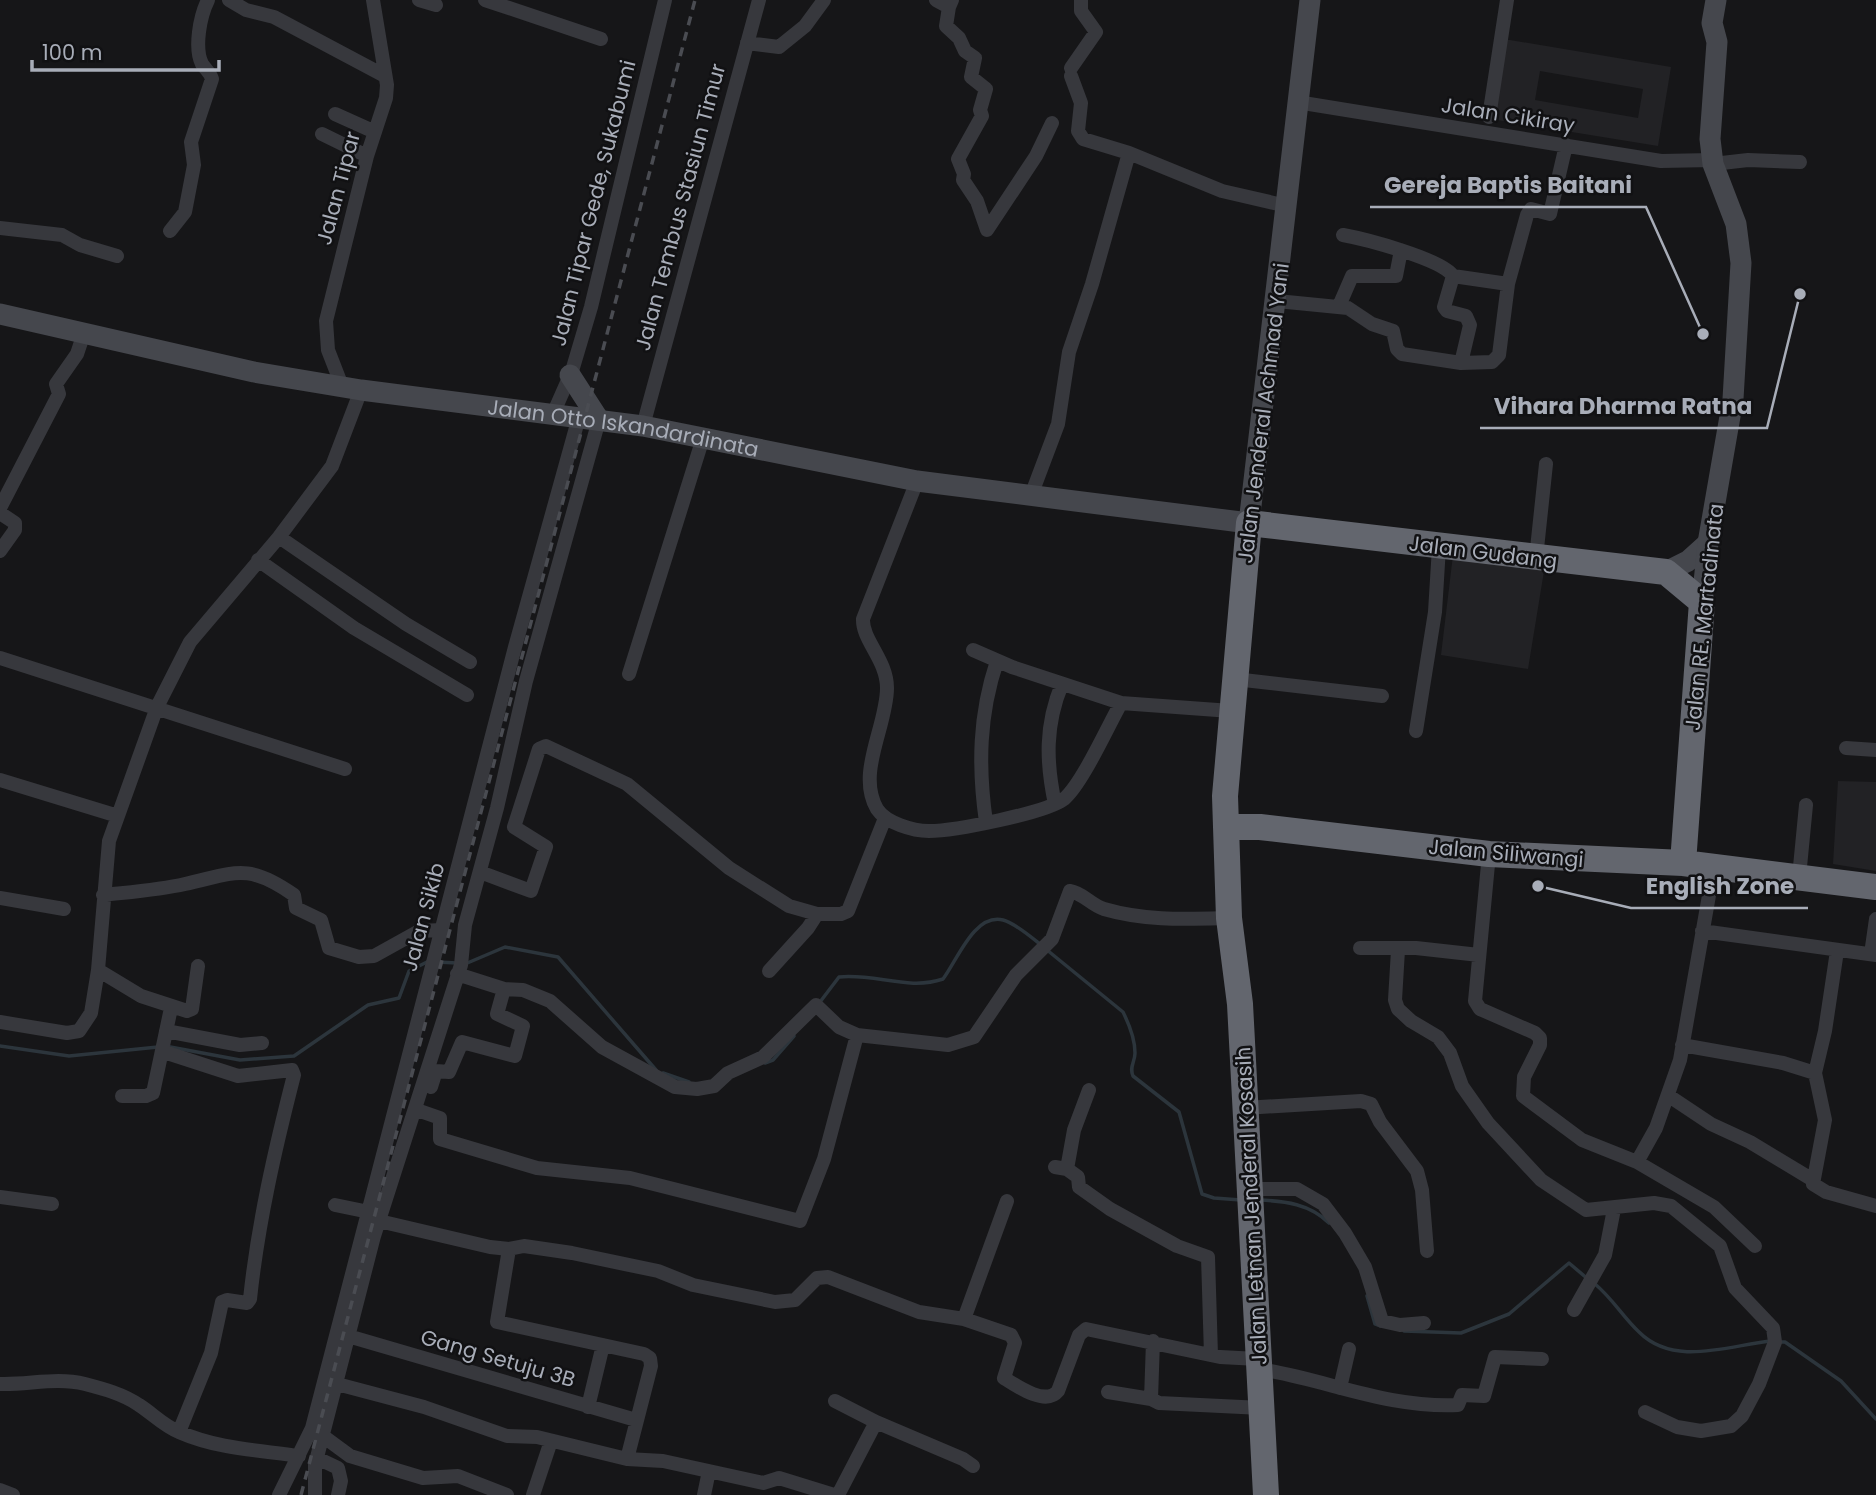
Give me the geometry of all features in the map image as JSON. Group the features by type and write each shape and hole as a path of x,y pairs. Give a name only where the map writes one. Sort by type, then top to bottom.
{"highway":[{"name":"Jalan Gudang","path":"1249,523 1666,572"},
{"name":"Jalan Jenderal Achmad Yani","path":"1226,827 1231,711 1249,523"},
{"path":"1666,572 1702,602"},
{"name":"Jalan RE. Martadinata","path":"1683,863 1702,602"},
{"path":"1226,827 1229,918"},
{"name":"Jalan Siliwangi","path":"1226,827 1260,827 1552,860 1683,863 1876,887"},
{"name":"Jalan Letnan Jenderal Kosasih","path":"1229,918 1240,1004 1266,1495"}],"main road":[{"name":"Jalan Jenderal Achmad Yani","path":"1249,523 1310,0"},
{"name":"Jalan RE. Martadinata","path":"1702,602 1707,542 1733,399 1741,263 1737,224 1713,162 1710,139 1717,42 1712,23 1719,0"},
{"name":"Jalan Otto Iskandardinata","path":"0,314 254,372 352,388 643,426 917,481 1249,523"},
{"path":"570,375 589,419"},
{"path":"1666,572 1688,561 1707,542"}],"street":[{"path":"170,231 185,212 194,165 191,142 212,79 202,64 200,52 201,23 208,0"},
{"path":"229,0 246,9 274,17 385,76"},
{"name":"Jalan Tipar","path":"352,388 328,350 326,321 368,156 386,98 373,0"},
{"path":"419,0 436,5"},
{"path":"485,0 601,39"},
{"name":"Jalan Tipar Gede, Sukabumi","path":"554,414 570,375 591,307 665,0"},
{"name":"Jalan Tembus Stasiun Timur","path":"643,426 759,0"},
{"path":"747,43 779,47 805,26 824,0"},
{"path":"1081,0 1082,11 1096,32 1071,72 1082,103 1078,127 1080,136 1222,191 1287,206"},
{"path":"1489,117 1507,0"},
{"path":"946,2 946,26 959,38 965,51 975,58 971,77 986,89 980,110 982,116 958,159 964,174 963,180 977,201 986,230 1036,156 1052,122"},
{"name":"Jalan Cikiray","path":"1297,102 1661,161 1800,162"},
{"path":"335,114 375,132"},
{"path":"322,134 368,156"},
{"path":"1277,301 1352,309 1372,324 1393,331 1397,349 1402,354 1487,364 1496,359 1508,284 1529,211 1550,214 1566,145"},
{"path":"1032,494 1058,424 1069,352 1092,285 1129,153"},
{"path":"0,229 62,235 80,245 117,256"},
{"path":"1343,235 1401,250 1447,269 1453,276 1508,284"},
{"path":"1339,306 1352,276 1396,276 1401,250"},
{"path":"1453,276 1443,304 1447,311 1466,316 1469,320 1461,363"},
{"path":"0,551 15,530 15,523 0,510 60,394 56,384 77,354 84,332"},
{"path":"0,1021 67,1033 79,1031 91,1013 98,970 109,841 157,707 190,642 278,537 332,466 352,388"},
{"path":"279,1495 299,1456 317,1432 337,1384 374,1217 417,1110 459,970 589,419"},
{"name":"Jalan Sikib","path":"317,1432 374,1217 442,930 547,527 589,419"},
{"path":"629,674 703,438"},
{"path":"1536,558 1546,464"},
{"path":"917,481 863,619 864,630 882,663 887,686 870,780 875,805 885,818 932,831 986,822 1055,804 1072,789 1121,703"},
{"path":"278,537 407,624 470,662"},
{"path":"1416,731 1435,612 1439,547"},
{"path":"258,560 354,628 467,695"},
{"path":"973,650 1121,703 1231,711"},
{"path":"0,658 345,769"},
{"path":"986,822 981,778 983,712 997,660"},
{"path":"1235,679 1382,696"},
{"path":"1055,804 1047,762 1048,739 1051,715 1062,684"},
{"path":"480,872 531,891 546,847 514,828 539,749 544,746 627,784 722,863 789,906 817,914 841,914 848,911 885,818"},
{"path":"1846,748 1876,750"},
{"path":"0,780 118,816"},
{"path":"501,790 523,795"},
{"path":"1799,877 1806,805"},
{"path":"1489,854 1475,999 1477,1007 1535,1033 1540,1038 1540,1045 1522,1085 1523,1096 1582,1140 1637,1162 1726,1215 1755,1245"},
{"path":"1637,1162 1669,1096 1682,1045 1714,867"},
{"path":"103,895 184,885 229,872 246,872 261,876 294,895 296,908 321,920 329,948 359,957 374,956 419,931 442,930"},
{"path":"459,970 504,989 523,990 550,1001 602,1047 675,1087 706,1089 714,1086 728,1073 763,1057 818,1006 839,1027 857,1035 947,1045 974,1037 1016,975 1052,939 1070,891 1099,907 1129,915 1173,920 1229,918"},
{"path":"0,898 64,909"},
{"path":"769,971 817,914"},
{"path":"1702,931 1874,955 1876,919"},
{"path":"1360,948 1416,948 1479,955"},
{"path":"1398,950 1395,1000 1398,1009 1411,1021 1438,1037 1445,1046 1462,1086 1488,1123 1541,1180 1586,1210 1654,1203 1667,1204 1676,1209 1720,1246 1735,1288 1773,1328 1775,1335 1759,1384 1742,1416 1731,1426 1700,1431 1677,1427 1645,1412"},
{"path":"1813,1180 1825,1120 1815,1073 1825,1031 1837,951"},
{"path":"98,970 141,996 171,1008 192,1009 198,966"},
{"path":"429,1095 436,1071 449,1072 462,1042 515,1056 524,1028 521,1023 497,1014 504,989"},
{"path":"122,1096 150,1096 165,1043 171,1008"},
{"path":"417,1110 441,1119 440,1139 537,1168 631,1178 800,1221 824,1159 857,1035"},
{"path":"165,1043 262,1043"},
{"path":"165,1043 239,1076 292,1070 294,1075 270,1170 256,1241 250,1299 247,1303 227,1300 222,1302 211,1353 179,1432"},
{"path":"1682,1045 1783,1063 1815,1073"},
{"path":"1089,1090 1061,1168 1078,1177 1079,1186 1110,1209 1177,1246 1208,1257 1211,1355"},
{"path":"1669,1096 1711,1124 1750,1142 1813,1180 1818,1188 1876,1206"},
{"path":"1244,1108 1361,1101 1371,1104 1380,1122 1417,1171 1422,1190 1427,1251"},
{"path":"1249,1189 1297,1189 1314,1196 1352,1243 1365,1267 1382,1321 1400,1325 1423,1323"},
{"path":"0,1198 52,1204"},
{"path":"964,1319 1007,1200"},
{"path":"335,1205 490,1247 509,1249 524,1246 572,1253 658,1271 693,1285 775,1302 795,1300 817,1278 828,1277 919,1311 964,1319 1011,1335 1015,1343 1004,1378 1045,1398 1054,1396 1058,1391 1083,1331 1153,1341 1259,1364 1367,1397 1428,1406 1458,1405 1462,1395 1484,1396 1495,1357 1542,1359"},
{"path":"1574,1310 1605,1255 1614,1209"},
{"path":"509,1249 497,1322 645,1354 650,1358 651,1366 627,1459"},
{"name":"Gang Setuju 3B","path":"348,1336 636,1420"},
{"path":"1151,1399 1153,1341"},
{"path":"588,1407 603,1345"},
{"path":"1340,1388 1349,1349"},
{"path":"0,1384 24,1385 61,1379 108,1390 139,1405 179,1432 242,1451 299,1456"},
{"path":"337,1384 424,1408 496,1433 551,1441 627,1459 663,1461 763,1483 779,1478 836,1495 876,1422"},
{"path":"1108,1392 1169,1404 1262,1408"},
{"path":"835,1401 973,1466"},
{"path":"315,1495 317,1432"},
{"path":"317,1432 350,1456 423,1478 458,1476 507,1495"},
{"path":"533,1495 551,1441"},
{"path":"317,1458 338,1468 341,1481 338,1495"},
{"path":"704,1495 709,1471"},
{"path":"0,1490 13,1495"}],"shaded area":[{"path":"1504,39 1671,67 1658,146 1491,119","holes":["1540,71 1643,89 1638,118 1535,100"]},
{"path":"1453,555 1545,565 1528,669 1441,655"},
{"path":"1838,781 1876,782 1876,871 1833,864"}],"waterway":[{"path":"820,1002 839,977 866,977 904,983 943,979 967,940 983,924 993,920 1013,924 1041,945"},
{"path":"465,964 505,947 558,957 656,1070"},
{"path":"1047,950 1123,1012 1134,1042 1133,1076 1179,1112 1202,1194 1214,1198 1241,1200"},
{"path":"165,1046 240,1060 294,1056 368,1005 399,998 409,971 429,961"},
{"path":"437,962 457,963"},
{"path":"765,1063 773,1060 794,1036"},
{"path":"0,1046 69,1056 158,1047"},
{"path":"663,1073 689,1082"},
{"path":"1259,1200 1297,1205 1314,1212 1329,1223"},
{"path":"1404,1331 1461,1333 1509,1314 1569,1263 1589,1280"},
{"path":"1595,1284 1639,1332 1653,1343 1668,1349 1702,1352 1770,1341"},
{"path":"1367,1296 1375,1324 1380,1326"},
{"path":"1777,1342 1785,1342 1841,1381 1876,1419"}],"railway":[{"path":"301,1495 695,0"}],"place":[{"name":"Vihara Dharma Ratna","path":"1800,294"},
{"name":"Gereja Baptis Baitani","path":"1703,334"},
{"name":"English Zone","path":"1538,886"}]}
